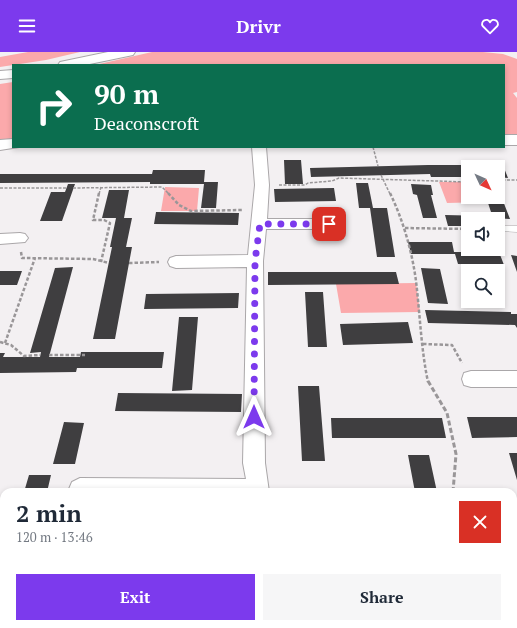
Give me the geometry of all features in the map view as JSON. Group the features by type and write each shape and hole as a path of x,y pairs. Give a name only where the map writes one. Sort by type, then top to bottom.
{"street":[{"path":"70,64 128,52"},
{"path":"0,75 12,74"},
{"path":"505,140 517,140"},
{"path":"0,145 12,144"},
{"path":"258,488 254,463 255,261 261,217 262,186 259,148"},
{"path":"261,217 329,224"},
{"path":"0,239 20,238"},
{"path":"176,262 255,261"},
{"path":"471,379 517,379"}],"lane":[{"path":"505,229 517,229"}],"path":[{"path":"373,148 378,166"},
{"path":"381,175 396,206 404,228 416,280 428,381 447,413 456,454 453,488"},
{"path":"262,186 305,185 308,183 332,181 339,178 382,178 461,182"},
{"path":"505,180 517,180"},
{"path":"73,188 162,187 179,204 191,211 261,217"},
{"path":"0,188 67,188"},
{"path":"101,188 93,220 104,220 110,223 101,262"},
{"path":"404,228 461,229"},
{"path":"20,238 22,258 93,259 109,263"},
{"path":"5,343 35,258"},
{"path":"129,263 176,262"},
{"path":"0,342 11,345 24,356 40,355"},
{"path":"423,344 452,345 471,379"},
{"path":"49,355 85,355"}],"shaded area":[{"path":"28,52 80,52 46,60 0,67 0,57"},
{"path":"152,52 483,52 503,54 517,59 517,92 513,93 517,98 517,134 505,134 505,64 99,64"},
{"path":"12,82 12,140 0,140 0,84"},
{"path":"439,182 461,182 461,203 447,203"},
{"path":"165,187 199,188 197,211 161,211"},
{"path":"416,283 420,312 341,313 336,284"}],"building":[{"path":"284,160 301,160 303,184 285,184"},
{"path":"461,165 461,177 431,177 430,174 311,177 310,168"},
{"path":"153,170 205,170 204,182 218,182 216,208 201,208 204,184 150,184 150,182 0,183 0,174 152,174"},
{"path":"505,170 508,178 505,178"},
{"path":"356,183 368,183 373,208 387,208 395,257 377,257 370,208 359,208"},
{"path":"68,184 75,184 62,221 40,221 51,192 65,192"},
{"path":"411,184 431,185 433,195 431,195 437,218 423,218 417,195 413,194"},
{"path":"334,188 336,201 275,202 274,189"},
{"path":"109,190 129,190 124,218 132,218 126,247 132,247 115,339 93,339 112,247 110,247 116,218 102,218"},
{"path":"488,204 504,204 510,219 505,219 505,212 491,212"},
{"path":"156,212 239,213 238,225 154,224"},
{"path":"445,215 461,215 461,226 448,226"},
{"path":"408,242 452,242 454,252 461,252 461,256 501,256 504,264 458,264 455,254 411,254"},
{"path":"511,255 517,256 517,272"},
{"path":"73,267 49,357 80,357 81,352 164,352 162,368 77,368 76,372 0,373 0,353 5,353 3,357 40,357 41,352 30,353 55,268"},
{"path":"421,268 440,269 448,304 428,303"},
{"path":"0,271 22,271 17,285 0,285"},
{"path":"268,272 396,272 399,284 268,285"},
{"path":"305,292 323,292 327,347 308,347"},
{"path":"239,293 238,308 144,309 146,294"},
{"path":"425,310 511,312 511,314 517,314 517,328 515,325 428,323"},
{"path":"179,317 198,317 192,390 172,391"},
{"path":"408,322 413,343 343,345 340,324"},
{"path":"298,386 319,386 325,461 302,461"},
{"path":"118,393 242,394 241,412 115,411"},
{"path":"467,417 517,417 517,437 472,438"},
{"path":"331,418 442,418 446,438 332,438"},
{"path":"64,422 84,423 75,464 53,464"},
{"path":"509,453 517,453 517,480"},
{"path":"408,455 429,455 436,488 414,488"},
{"path":"29,475 51,475 48,488 25,488"}],"route":[{"path":"254,417 255,261 260,224 329,224"}]}
